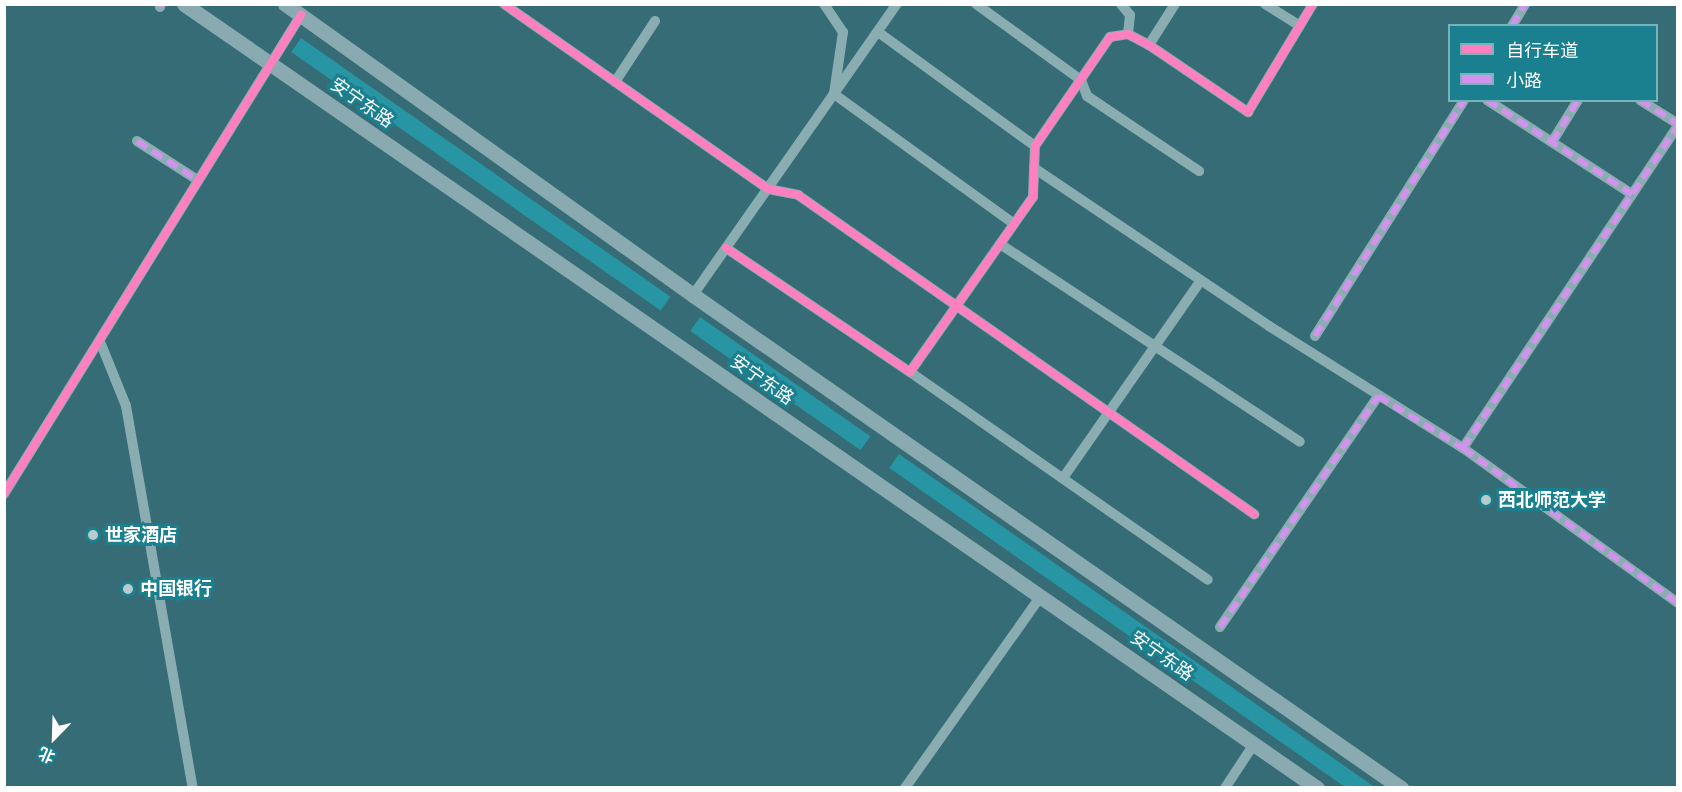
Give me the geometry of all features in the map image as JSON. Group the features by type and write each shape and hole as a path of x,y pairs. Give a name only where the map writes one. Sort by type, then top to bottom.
{"main road":[{"name":"安宁东路","path":"184,4 1317,788"},
{"name":"安宁东路","path":"285,4 693,295 1401,788"}],"street":[{"path":"504,4 768,189 798,195 1254,514"},
{"path":"824,4 843,32 834,94"},
{"path":"693,295 897,4"},
{"path":"975,4 1081,80 1087,96 1199,171"},
{"path":"1121,4 1130,15 1128,34"},
{"path":"1149,45 1175,4"},
{"path":"1265,4 1300,26"},
{"path":"910,372 1033,197 1035,146 1110,37 1128,34 1149,45 1248,112 1313,4"},
{"path":"1518,23 1525,4"},
{"path":"4,494 101,344 136,276 268,62 301,15"},
{"path":"615,82 655,21"},
{"path":"878,32 1035,146"},
{"path":"834,94 1014,224"},
{"path":"1315,336 1463,102"},
{"path":"1490,102 1632,194"},
{"path":"1552,142 1577,102"},
{"path":"1463,448 1677,125 1643,102"},
{"path":"137,141 196,179"},
{"path":"1034,168 1378,396 1463,448 1677,603"},
{"path":"1000,244 1300,442"},
{"path":"726,248 910,372 1208,580"},
{"path":"1063,478 1201,280"},
{"path":"101,344 126,406 193,788"},
{"path":"1220,627 1378,396"},
{"path":"905,788 1041,596"},
{"path":"1225,788 1254,744"}],"shaded area":[{"path":"301,38 670,297 661,311 291,52"},
{"path":"700,317 870,436 861,450 690,331"},
{"path":"899,454 1376,788 1346,788 889,468"}],"marked path":[{"path":"1513,24 1525,4"},
{"path":"1315,336 1463,102"},
{"path":"1490,102 1632,194"},
{"path":"1552,142 1577,102"},
{"path":"1643,102 1678,124"},
{"path":"1463,448 1678,126"},
{"path":"137,141 196,179"},
{"path":"1220,627 1378,396 1463,448 1678,603"}],"cycle path":[{"path":"504,4 768,189 798,195 1254,514"},
{"path":"726,248 910,372 1033,197 1035,146 1110,37 1128,34 1149,45 1248,112 1313,4"},
{"path":"4,494 301,15"}],"place":[{"name":"西北师范大学","path":"1486,500"},
{"name":"世家酒店","path":"93,535"},
{"name":"中国银行","path":"128,589"}]}
